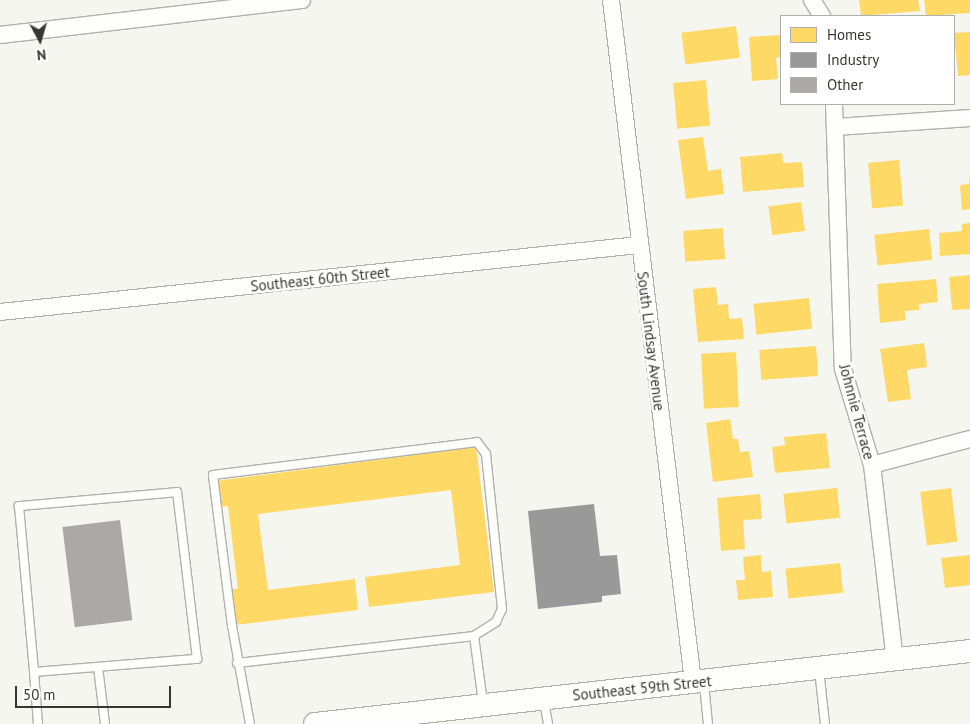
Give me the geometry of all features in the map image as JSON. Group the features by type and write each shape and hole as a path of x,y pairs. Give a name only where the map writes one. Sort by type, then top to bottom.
{"main road":[{"name":"Southeast 59th Street","path":"315,724 400,719 483,705 970,651"}],"street":[{"path":"0,35 302,0"},
{"name":"South Lindsay Avenue","path":"611,0 639,245 698,681"},
{"path":"812,0 821,15"},
{"name":"Johnnie Terrace","path":"834,105 843,369 872,464 895,660"},
{"path":"836,127 970,118"},
{"name":"Southeast 60th Street","path":"0,312 639,245"},
{"path":"872,464 970,439"}],"lane":[{"path":"237,663 474,636 496,622 502,609 486,454 477,442 213,475 237,663 250,724"},
{"path":"34,672 197,659 177,492 20,506 38,724"},
{"path":"474,636 483,705"},
{"path":"98,667 105,724"},
{"path":"819,668 825,724"},
{"path":"698,681 708,724"},
{"path":"543,699 548,724"}],"building: Homes":[{"path":"859,0 918,0 920,11 873,15 861,15"},
{"path":"924,0 970,0 970,13 926,15"},
{"path":"736,26 740,58 685,64 681,33"},
{"path":"970,32 970,75 958,76 955,33"},
{"path":"780,35 780,57 776,58 778,79 752,81 749,37"},
{"path":"706,80 710,126 677,129 673,83"},
{"path":"703,137 708,171 721,169 724,194 686,199 678,140"},
{"path":"782,153 783,163 802,162 804,187 743,192 740,157"},
{"path":"899,160 903,206 872,209 868,163"},
{"path":"970,170 970,209 962,210 960,185 969,184"},
{"path":"801,202 805,231 772,235 768,207"},
{"path":"970,223 970,254 940,256 939,233 962,231 962,224"},
{"path":"723,228 725,259 685,262 683,231"},
{"path":"929,229 932,260 878,266 874,235"},
{"path":"970,275 970,309 952,310 949,277"},
{"path":"936,279 938,302 919,304 919,310 905,311 906,320 880,323 877,284"},
{"path":"716,287 718,305 728,304 729,319 742,318 744,339 698,342 693,289"},
{"path":"809,298 812,329 757,335 753,304"},
{"path":"924,343 927,367 907,370 911,399 888,402 880,349"},
{"path":"816,346 818,376 761,380 759,350"},
{"path":"736,352 739,407 704,409 701,354"},
{"path":"730,419 733,439 738,439 740,452 749,451 753,477 713,482 706,423"},
{"path":"826,433 830,468 775,473 772,447 785,445 784,437"},
{"path":"476,447 494,592 369,607 365,577 460,565 451,490 258,514 268,590 355,579 358,610 235,625 231,589 238,589 228,506 219,507 215,481"},
{"path":"837,488 840,518 786,523 783,494"},
{"path":"951,488 958,542 927,545 920,492"},
{"path":"760,494 762,519 743,520 745,549 721,551 717,498"},
{"path":"761,555 762,572 771,571 773,597 738,600 736,580 745,580 743,557"},
{"path":"970,555 970,585 945,588 941,558"},
{"path":"840,563 843,593 788,599 785,569"}],"building: Industry":[{"path":"594,504 600,556 617,555 621,594 602,596 602,602 538,609 528,511"}],"building: Other":[{"path":"120,520 132,620 75,627 62,527"}]}
